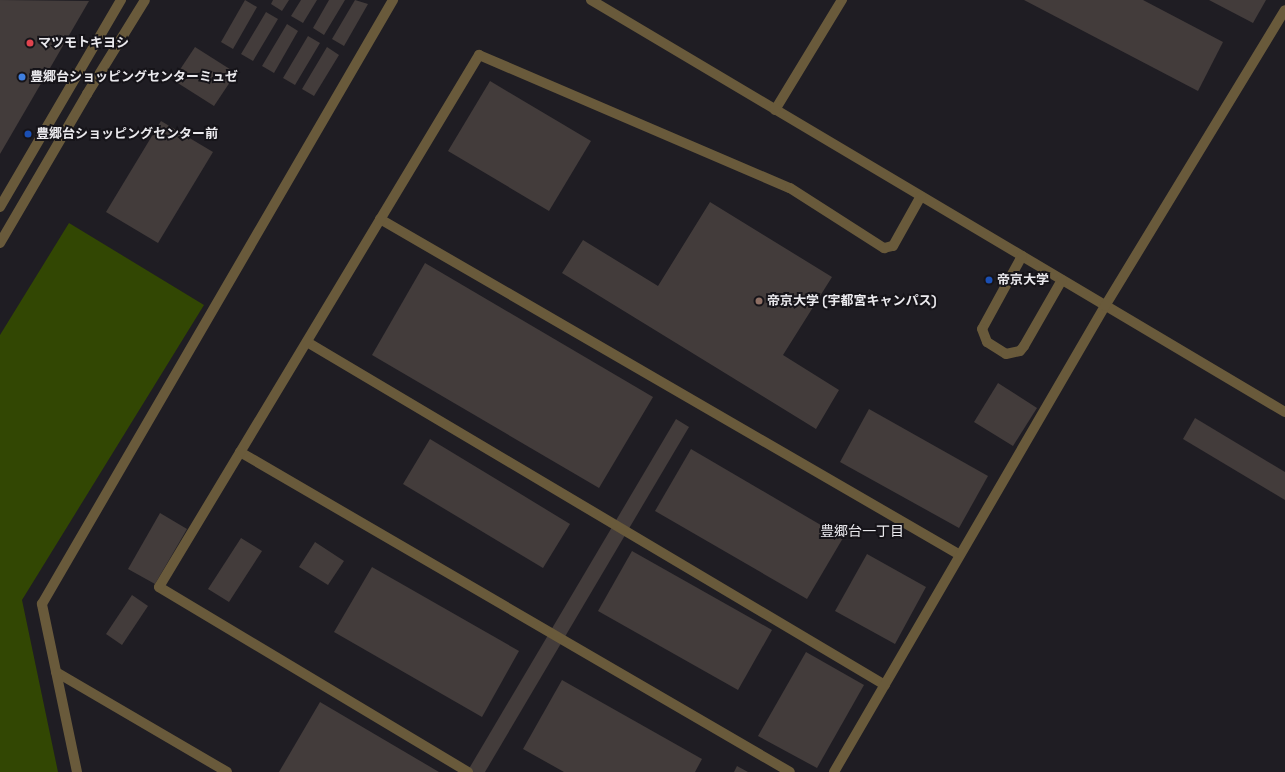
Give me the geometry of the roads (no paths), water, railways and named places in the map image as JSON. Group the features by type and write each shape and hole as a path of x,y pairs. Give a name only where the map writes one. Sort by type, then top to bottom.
{"street":[{"path":"0,207 121,0"},
{"path":"0,243 87,94 145,0"},
{"path":"77,772 42,604 393,0"},
{"path":"591,0 1285,412"},
{"path":"776,110 842,0"},
{"path":"834,772 1105,306 1285,10"},
{"path":"468,772 160,587 479,55 790,188 884,248 893,246 921,196"},
{"path":"380,219 960,555"},
{"path":"1022,256 982,329 986,342 1006,354 1020,351 1024,346 1062,280"},
{"path":"307,342 885,685"},
{"path":"240,452 790,772"},
{"path":"56,672 227,772"}],"place":[{"name":"マツモトキヨシ","path":"30,43"},
{"name":"豊郷台ショッピングセンターミュゼ","path":"22,77"},
{"name":"豊郷台ショッピングセンター前","path":"28,134"},
{"name":"帝京大学","path":"989,280"},
{"name":"帝京大学 (宇都宮キャンパス)","path":"759,301"}],"district":[{"name":"豊郷台一丁目","path":"862,531"}]}
